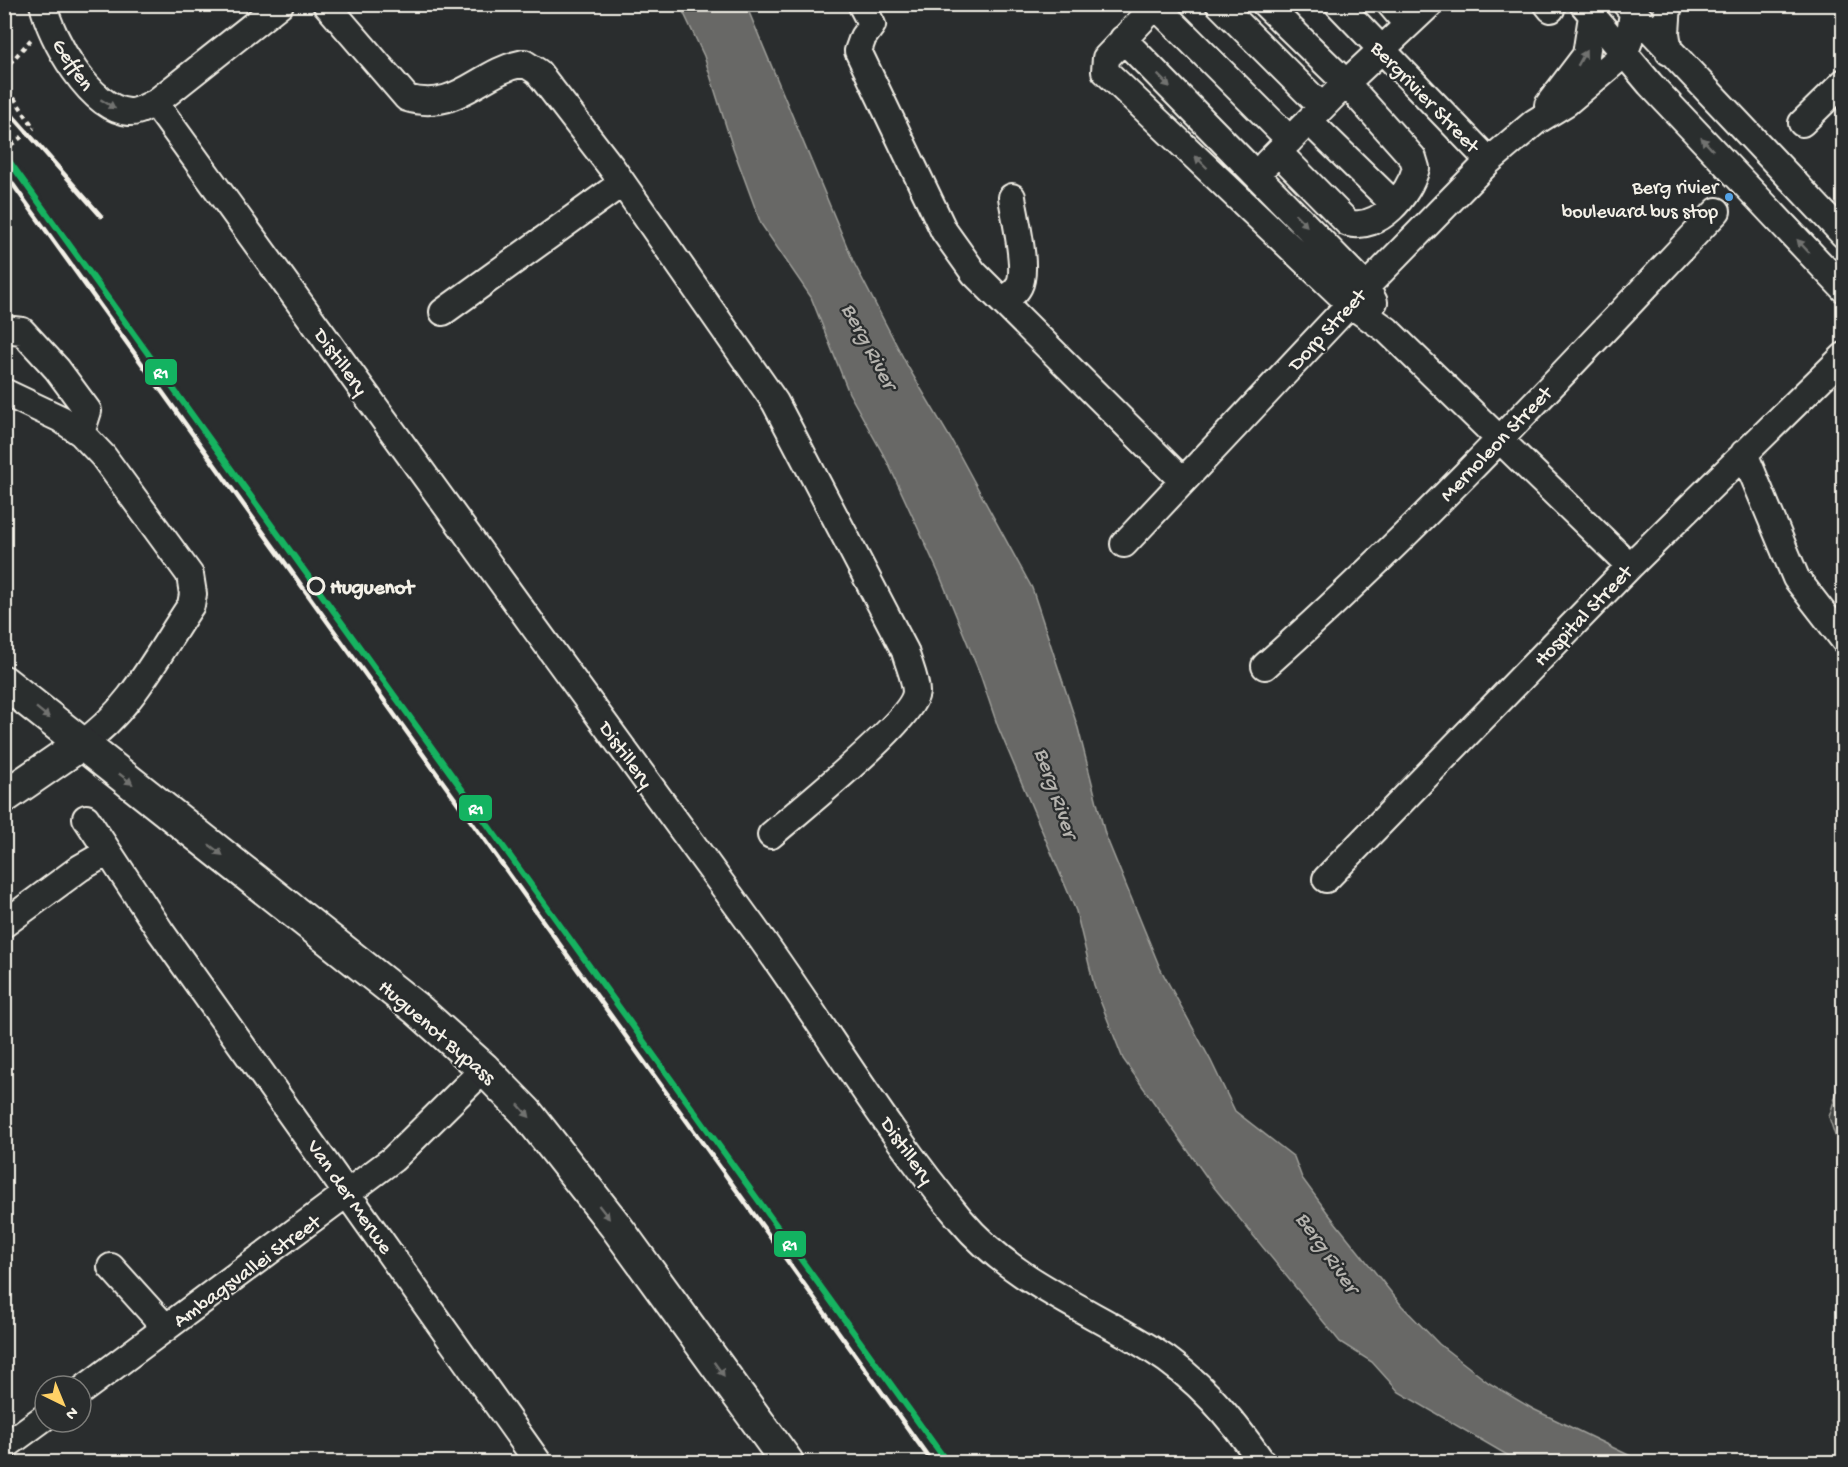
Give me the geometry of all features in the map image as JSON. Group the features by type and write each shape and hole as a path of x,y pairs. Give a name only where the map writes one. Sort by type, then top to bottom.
{"main road":[{"name":"Huguenot Bypass","path":"4,682 418,1010 484,1069 526,1112 615,1225 787,1462"},
{"path":"4,796 81,744"}],"street":[{"path":"155,103 280,4"},
{"path":"326,4 407,98 425,103 448,99 509,66 524,63 538,72 622,183 775,402 905,651 916,692 909,708 887,733 771,835"},
{"path":"861,4 872,25 863,37 858,51 944,231 974,273 1184,481"},
{"path":"1219,4 1394,204"},
{"path":"1265,4 1346,83 1413,158 1416,168 1413,179 1394,204 1369,224 1360,226 1348,223 1284,146 1156,5 1106,58 1105,70 1235,195 1358,296"},
{"name":"Bergrivier Street","path":"1338,4 1489,161"},
{"path":"1390,4 1407,24"},
{"path":"1235,195 1346,83 1430,4"},
{"path":"1668,4 1666,33 1669,52"},
{"path":"1630,8 1669,52 1844,235"},
{"path":"1624,54 1629,41 1630,8"},
{"path":"1588,10 1624,54 1844,289"},
{"name":"Dorp Street","path":"1535,122 1586,55 1588,10"},
{"name":"Geffen","path":"45,13 63,52 96,97 114,109 131,113 155,103"},
{"path":"1123,39 1256,174 1387,330 1630,566"},
{"name":"Dorp Street","path":"1124,544 1489,161 1535,122 1589,85 1624,54"},
{"path":"1802,123 1844,82"},
{"name":"Distillery","path":"155,103 787,972 920,1169 946,1202 973,1233 1040,1288 1152,1349 1189,1376 1230,1418 1262,1462"},
{"path":"443,312 622,183"},
{"path":"1001,300 1012,296 1020,285 1022,264 1012,197"},
{"name":"Mernoleon Street","path":"1265,666 1326,612 1500,439 1717,211"},
{"path":"4,330 22,331 57,369 88,411 81,432"},
{"name":"Hospital Street","path":"1326,879 1630,566 1844,356"},
{"path":"4,392 61,419 81,432 103,456 190,575 193,594 190,605 137,686 102,729 81,744"},
{"path":"1744,453 1796,578 1844,640"},
{"name":"Van der Merwe","path":"86,818 161,932 349,1193 538,1462"},
{"path":"4,924 80,868 108,852"},
{"name":"Ambagsvallei Street","path":"93,1382 393,1159 484,1069"},
{"path":"111,1267 166,1328"},
{"path":"5,1446 33,1426"}],"path":[{"path":"4,70 45,13"},
{"path":"4,83 34,128 4,150"}],"shaded area":[{"path":"1843,1073 1843,1160 1829,1117"}],"water":[{"name":"Berg River","path":"680,5 746,5 853,261 908,367 952,441 1032,588 1078,728 1105,834 1160,968 1211,1061 1235,1111 1294,1157 1302,1178 1327,1212 1402,1306 1439,1344 1489,1383 1533,1409 1643,1462 1519,1462 1399,1392 1372,1362 1340,1342 1213,1186 1123,1059 1094,985 1076,911 998,727 980,674 940,576 888,463 849,393 811,297 761,224 732,145 704,56"}],"railway":[{"path":"4,106 101,216"},
{"path":"4,172 932,1462"}],"transit line":[{"name":"R1","path":"4,154 947,1462"}],"place":[{"name":"Berg rivier boulevard bus stop","path":"1729,197"},
{"name":"Huguenot","path":"316,586"}]}
